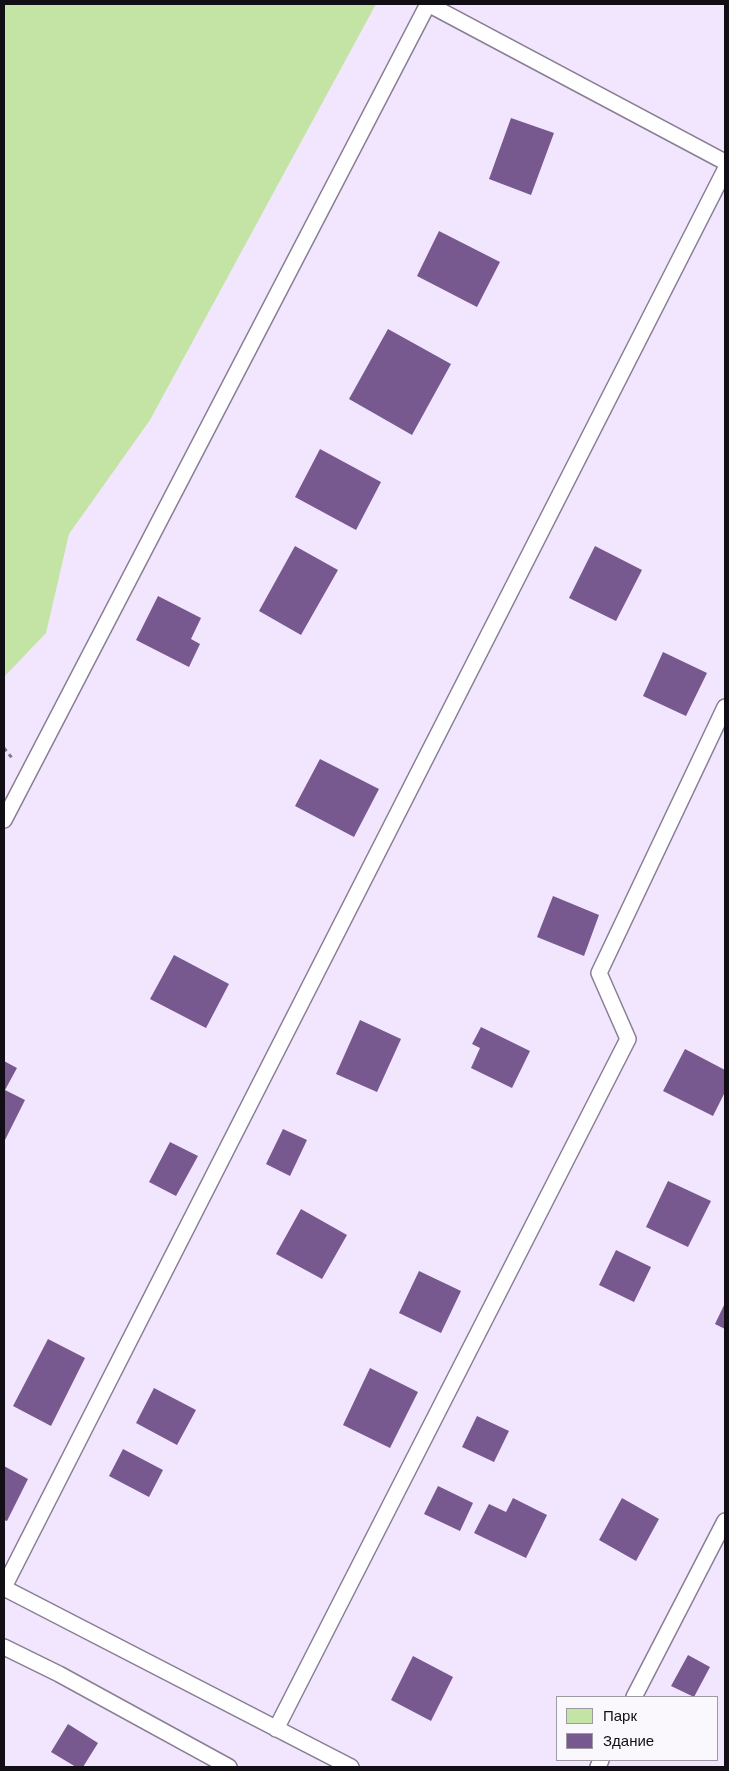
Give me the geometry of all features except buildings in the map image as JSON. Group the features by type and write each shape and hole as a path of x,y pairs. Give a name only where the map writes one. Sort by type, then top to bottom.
{"lane":[{"path":"4,820 428,4 725,162"},
{"path":"351,1767 4,1587 725,170"},
{"path":"276,1729 628,1038 599,973 725,706"},
{"path":"635,1696 725,1521"},
{"path":"4,1647 59,1674 229,1767"}],"green space":[{"path":"4,4 376,4 150,420 69,534 46,633 4,677"}]}
